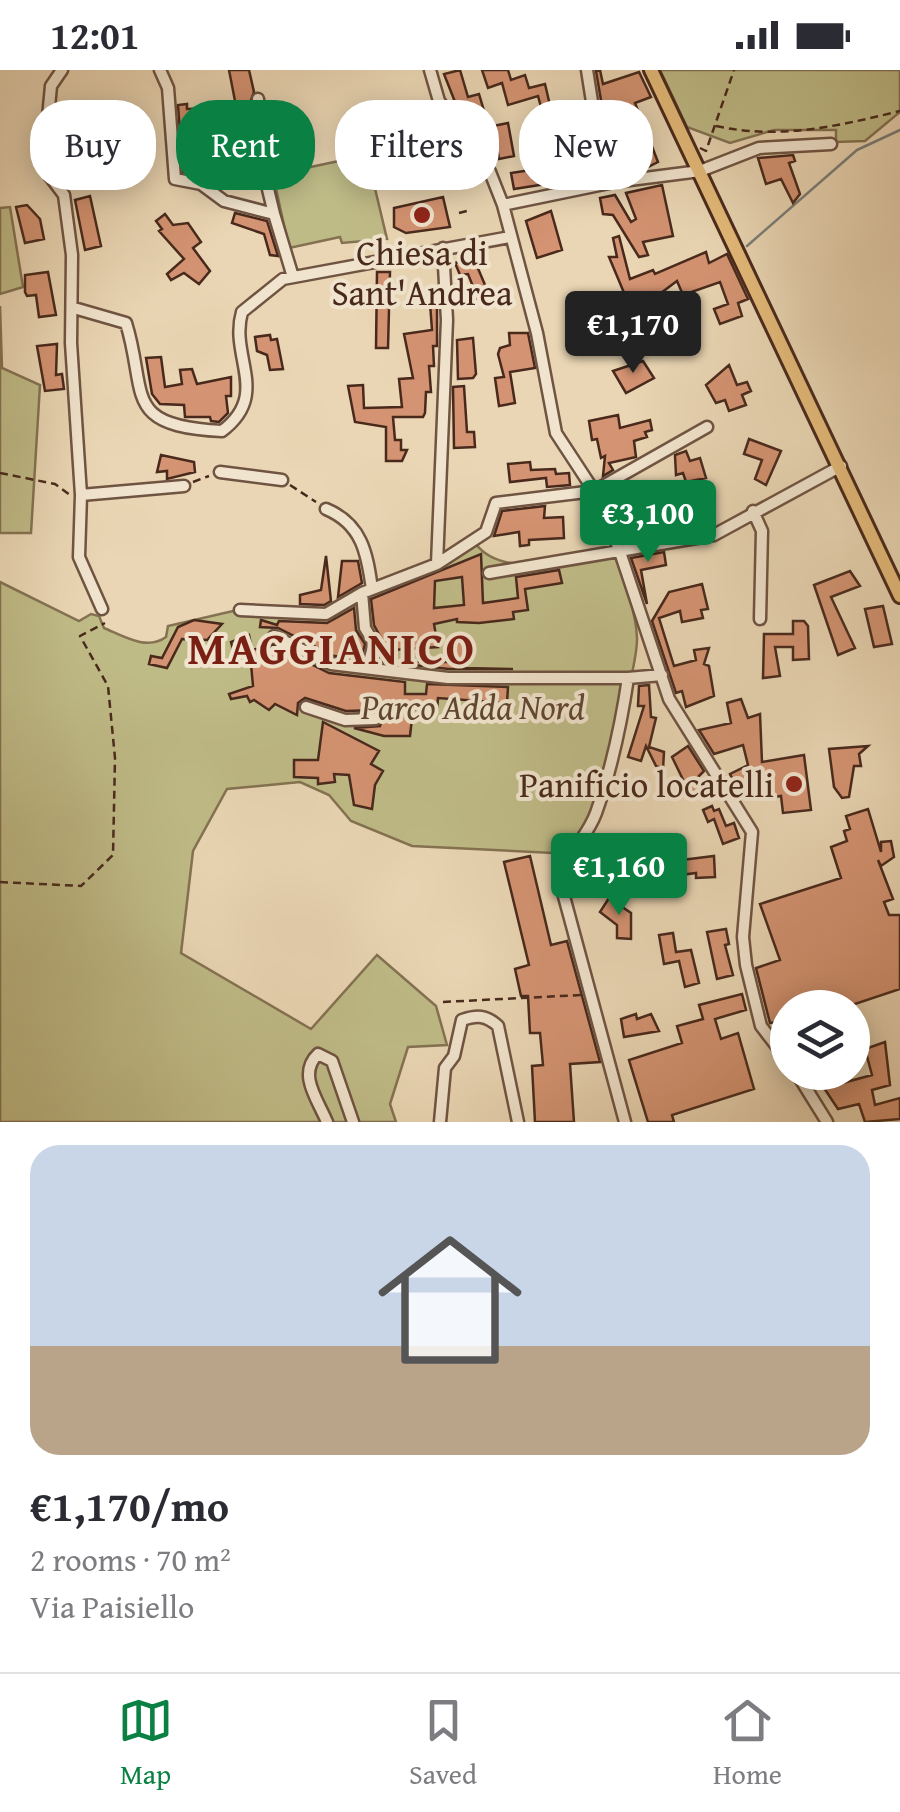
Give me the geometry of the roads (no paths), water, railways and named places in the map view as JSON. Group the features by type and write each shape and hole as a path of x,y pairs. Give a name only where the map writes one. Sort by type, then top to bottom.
{"main road":[{"path":"651,70 842,466 900,596"}],"street":[{"path":"62,70 51,86 44,159 48,174 64,195 74,308 70,342 82,500 78,558 102,609"},
{"path":"160,70 168,88 177,182 201,184 224,201 274,214"},
{"path":"430,70 439,100 490,172 503,204 537,332 556,433 594,490 619,549 669,699 752,832 744,937 746,965 762,1026 770,1037"},
{"path":"587,70 591,100"},
{"path":"258,98 266,185 293,277"},
{"path":"653,177 700,171 759,148 831,144"},
{"path":"503,204 574,190"},
{"path":"74,308 126,323 136,390 142,402 160,418 222,431 236,421 248,395 242,312 284,279 510,237"},
{"path":"438,564 448,320 444,248"},
{"path":"240,610 314,616 438,564 486,532 496,503 594,490 708,427"},
{"path":"488,573 714,535 842,466"},
{"path":"220,472 282,480"},
{"path":"82,500 184,486"},
{"path":"326,509 346,517 366,548 365,628 374,643 368,666"},
{"path":"753,511 762,531 760,620"},
{"path":"274,636 331,664 448,678 662,675"},
{"path":"625,1122 562,889 562,871 600,803 617,751 628,678"},
{"path":"306,707 345,720 375,719"},
{"path":"440,1122 439,1098 445,1068 454,1056 456,1032 462,1020 475,1016 488,1017 498,1026 518,1122"},
{"path":"327,1122 308,1078 308,1068 318,1054 332,1061 354,1122"},
{"path":"807,1090 827,1122"}],"waterway":[{"path":"747,246 857,150 900,130"}],"place":[{"name":"Chiesa di Sant'Andrea","path":"422,215"},
{"name":"Panificio locatelli","path":"794,784"}],"district":[{"name":"MAGGIANICO","path":"332,647"}],"park label":[{"name":"Parco Adda Nord","path":"473,706"}]}
